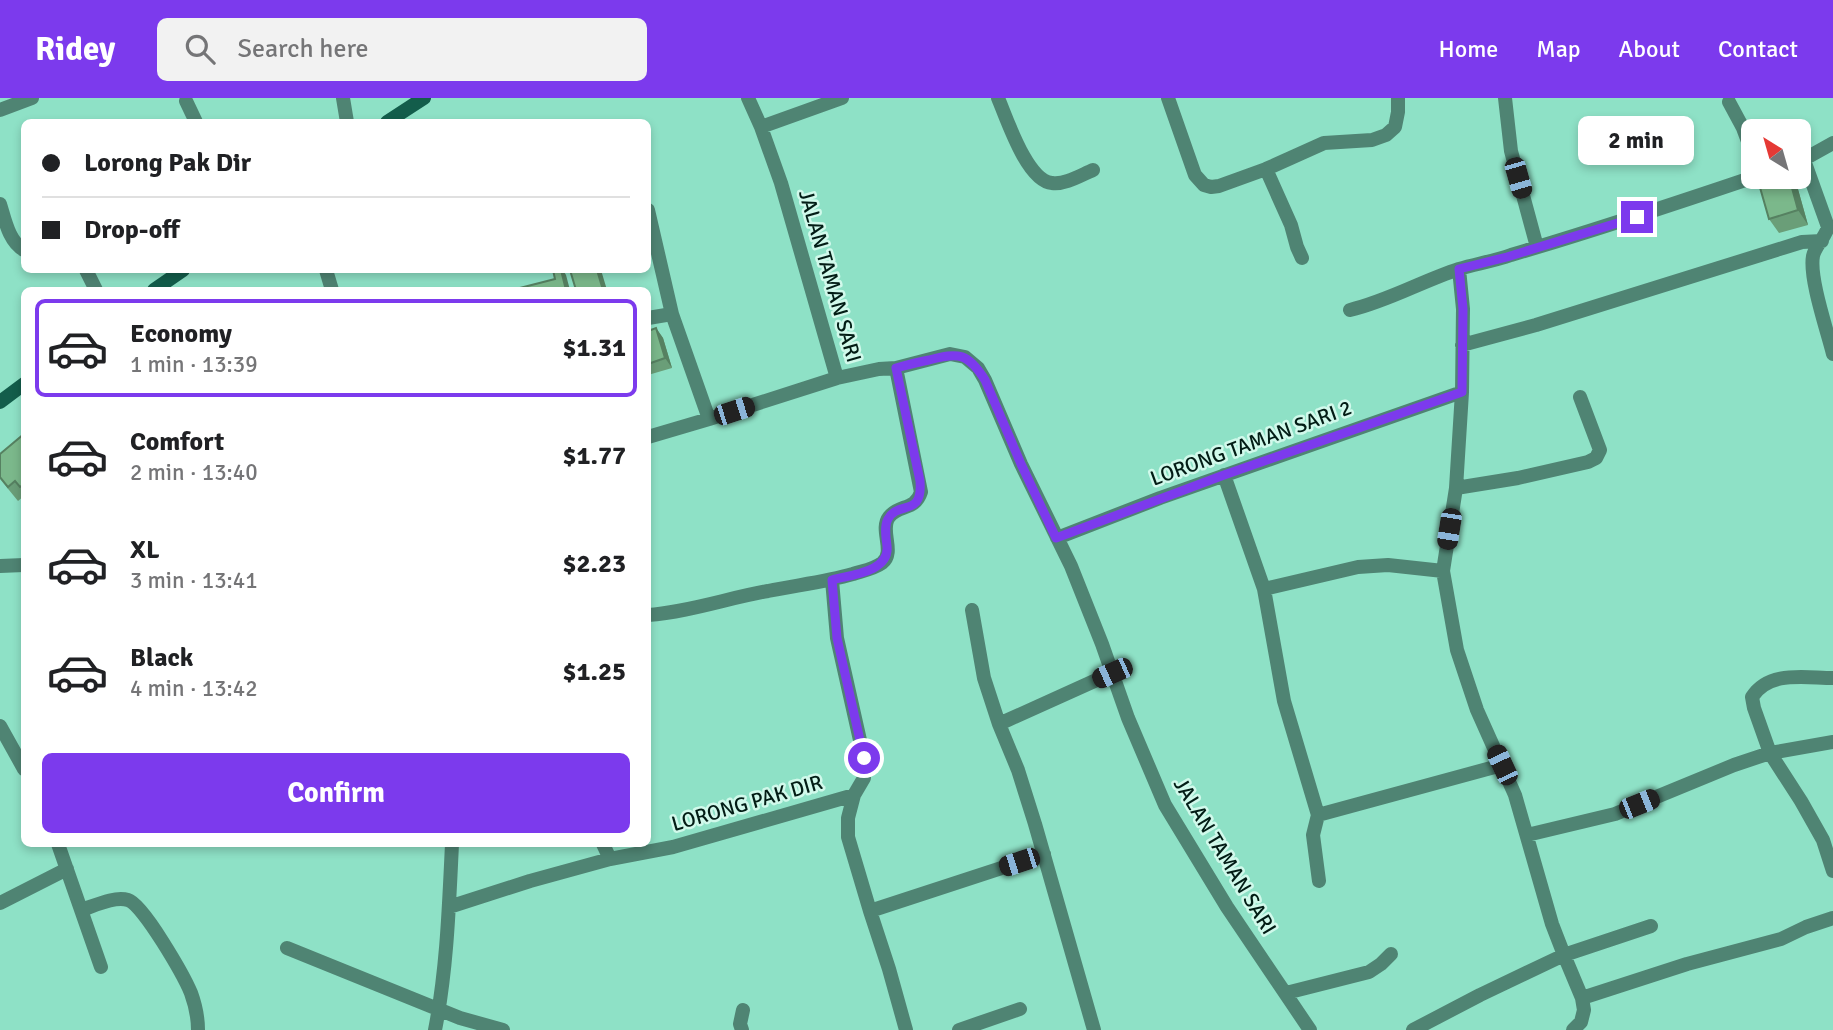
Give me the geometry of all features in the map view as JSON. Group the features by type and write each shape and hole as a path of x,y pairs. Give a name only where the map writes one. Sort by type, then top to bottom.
{"main road":[{"path":"392,119 424,98"},
{"path":"158,287 179,273"},
{"path":"0,402 21,386"}],"street":[{"path":"0,110 32,98"},
{"path":"343,98 346,119"},
{"name":"JALAN TAMAN SARI","path":"748,98 781,183 837,378 896,368 950,354 965,357 978,368 1071,566 1128,718 1165,805 1227,907 1310,1030"},
{"path":"761,127 842,98"},
{"path":"998,98 1032,171 1043,181 1060,183 1093,170"},
{"path":"1168,98 1195,175 1204,185 1211,187 1266,169 1324,143 1372,140 1386,135 1395,127 1398,98"},
{"path":"1505,98 1511,151 1537,247"},
{"path":"186,101 195,119"},
{"path":"1729,102 1741,124"},
{"path":"1811,156 1833,143"},
{"path":"1266,169 1291,225 1302,258"},
{"path":"1350,310 1390,298 1413,286 1459,269 1637,217 1741,181"},
{"path":"1811,184 1828,228 1813,254 1812,274 1833,354"},
{"path":"0,204 13,239 21,248"},
{"path":"651,223 672,314 709,419"},
{"path":"1462,345 1802,242 1822,241"},
{"path":"1459,269 1463,309 1462,392 1456,488 1443,571 1457,650 1477,710 1515,795 1552,924 1582,998 1584,1010 1581,1022 1573,1030"},
{"path":"651,318 672,314"},
{"path":"651,615 832,580 869,570 885,561 888,553 887,520 891,514 911,506 918,500 920,492 896,368"},
{"path":"651,436 837,378"},
{"name":"LORONG TAMAN SARI 2","path":"1056,538 1224,475 1462,392"},
{"path":"1456,488 1518,478 1596,458 1600,450 1580,397"},
{"path":"1224,475 1264,589 1284,701 1318,815 1312,835 1319,881"},
{"path":"0,566 21,565"},
{"path":"1264,589 1358,567 1388,565 1443,571"},
{"name":"LORONG PAK DIR","path":"832,580 837,638 864,758 864,778 854,795 848,818 848,837 890,969 906,1030"},
{"path":"972,610 984,678 1018,770 1094,1030"},
{"path":"999,724 1112,673"},
{"path":"1833,678 1777,678 1758,688 1752,697 1770,753 1792,785 1823,840 1833,871"},
{"path":"0,726 21,764"},
{"path":"1527,835 1615,814 1770,753 1833,742"},
{"path":"1318,815 1502,765"},
{"name":"LORONG PAK DIR","path":"449,907 530,881 610,859 673,847 854,795"},
{"path":"59,847 101,967"},
{"path":"435,1030 449,907 452,847"},
{"path":"604,847 610,859"},
{"path":"870,911 1044,854"},
{"path":"0,903 67,869"},
{"path":"81,910 116,900 130,900 142,911 192,995 198,1030"},
{"path":"1582,998 1687,964 1781,939 1833,918"},
{"path":"1413,1030 1564,955 1651,926"},
{"path":"287,948 460,1018 503,1030"},
{"path":"1286,993 1369,972 1391,954"},
{"path":"959,1030 1020,1009"},
{"path":"742,1030 740,1024 743,1010"}],"building":[{"path":"1760,189 1792,189 1798,210 1769,219"},
{"path":"554,273 562,273 565,287 524,287 555,279"},
{"path":"571,273 598,273 602,287 575,287"},
{"path":"656,328 665,358 651,363 651,330"},
{"path":"21,436 20,487 15,481 8,487 0,477 0,454"}],"route":[{"path":"864,758 837,638 832,580 869,570 885,561 888,553 887,520 891,514 911,506 918,500 920,481 896,368 950,354 965,357 978,368 1056,538 1160,498 1462,392 1463,309 1459,269 1637,217"}]}
